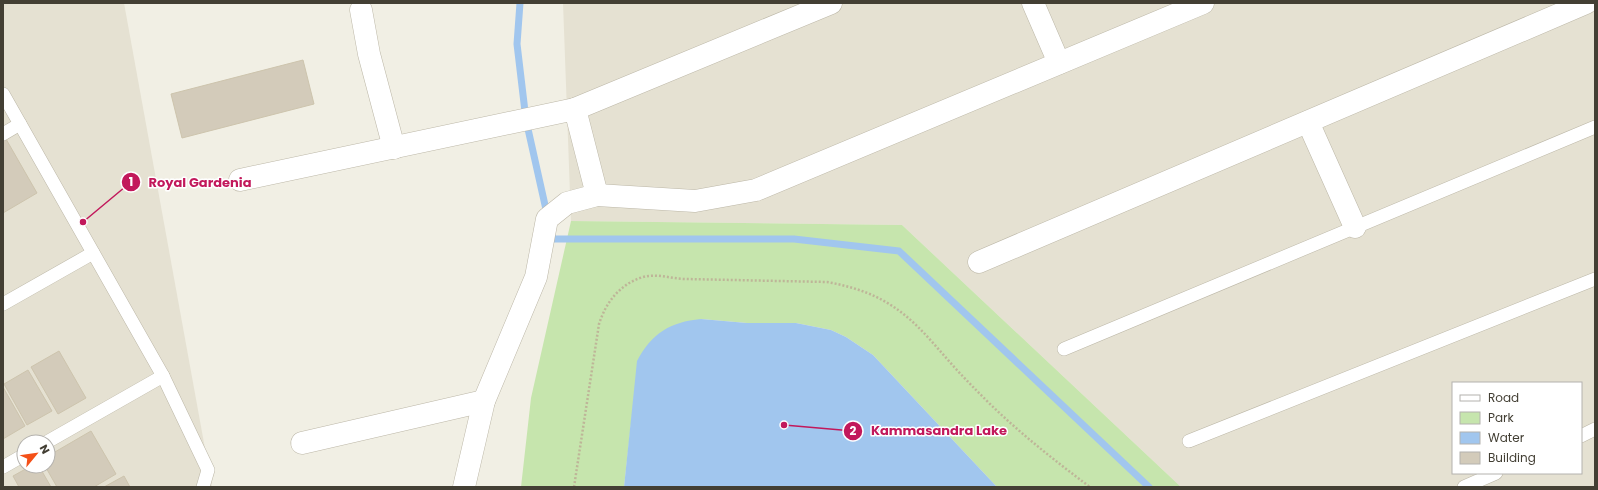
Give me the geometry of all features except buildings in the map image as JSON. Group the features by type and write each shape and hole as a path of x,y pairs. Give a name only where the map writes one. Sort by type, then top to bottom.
{"street":[{"path":"240,180 575,110 831,3"},
{"path":"1033,3 1059,64"},
{"path":"464,487 484,401 536,277 547,219 567,203 597,195 695,200 756,190 1203,3"},
{"path":"979,262 1586,3"},
{"path":"361,10 369,54 394,148"},
{"path":"575,110 597,195"},
{"path":"1308,122 1355,227"},
{"path":"302,443 484,401"}],"lane":[{"path":"3,94 163,376 208,470 203,487"},
{"path":"3,134 20,124"},
{"path":"1064,349 1595,126"},
{"path":"3,304 93,253"},
{"path":"1189,441 1595,279"},
{"path":"56,437 163,376"},
{"path":"1582,436 1595,429"},
{"path":"3,467 16,460"},
{"path":"1464,487 1494,474"}],"path":[{"path":"574,487 599,324 603,311 611,299 621,289 643,278 655,275 680,279 827,282 848,286 869,294 889,304 908,318 925,333 991,404 1047,454 1090,487"}],"shaded area":[{"path":"3,3 124,3 212,487 3,487"},
{"path":"563,3 1595,3 1595,487 1181,487 902,225 571,221"}],"green space":[{"path":"571,221 902,225 1181,487 997,487 873,355 846,337 831,330 796,323 747,323 701,319 638,361 624,487 521,487 531,398"}],"water":[{"path":"701,319 747,323 796,323 831,330 846,337 873,355 997,487 624,487 637,361 649,343 663,331 680,323"}],"waterway":[{"path":"520,3 517,44 526,120 547,214"},
{"path":"551,232 553,239 794,239 899,251 1149,487"}],"place":[{"name":"Royal Gardenia","path":"83,222"},
{"name":"Kammasandra Lake","path":"784,425"}]}
